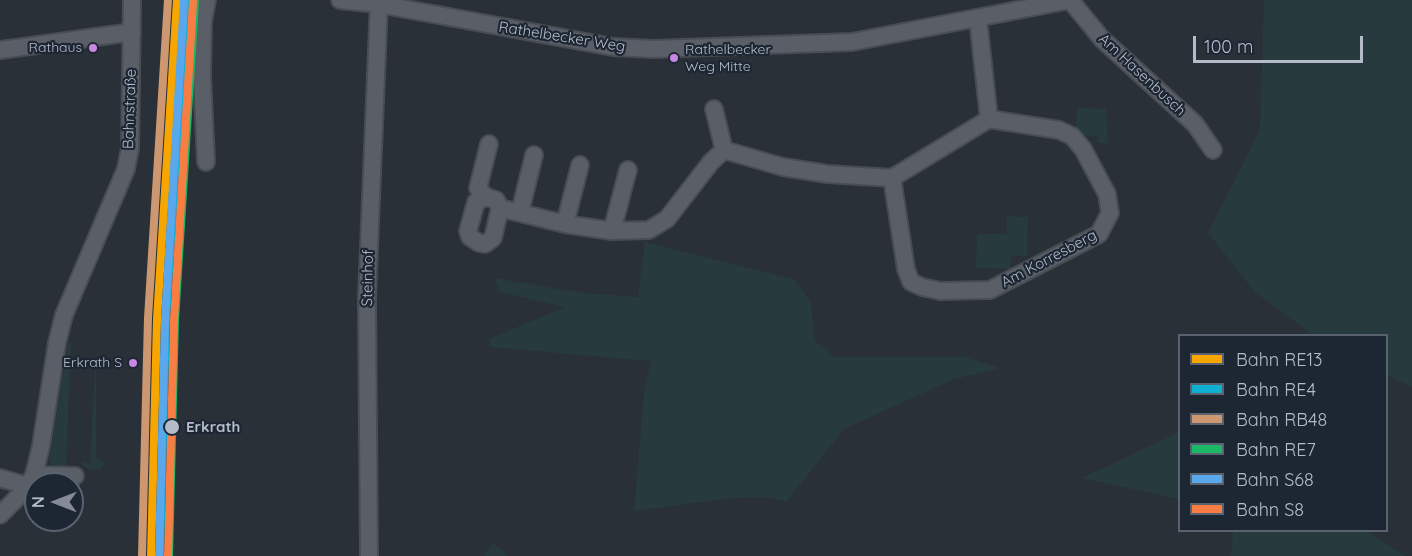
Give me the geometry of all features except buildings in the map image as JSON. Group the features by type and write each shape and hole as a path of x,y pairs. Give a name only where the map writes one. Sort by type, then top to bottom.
{"street":[{"name":"Bahnstraße","path":"33,472 41,446 57,343 64,315 126,169 130,148 132,0"},
{"path":"206,162 202,75 203,21 207,0"},
{"name":"Rathelbecker Weg","path":"340,0 379,2 613,47 653,49 852,42 1070,0"},
{"name":"Am Hasenbusch","path":"1070,0 1102,39 1195,124 1213,150"},
{"name":"Steinhof","path":"369,556 367,298 379,2"},
{"path":"724,150 783,168 892,178 989,118 978,19"},
{"path":"0,50 132,32"},
{"path":"714,109 724,150"},
{"name":"Am Korresberg","path":"892,178 906,269 911,282 922,287 940,291 990,290 1099,234 1110,213 1107,194 1083,149 1072,136 1059,130 989,118"},
{"path":"486,197 476,202 468,231 474,240 485,244 493,238 500,208 496,200 486,197 478,188 489,144"},
{"path":"500,208 565,224 612,231 639,232 658,227 724,150"},
{"path":"520,212 534,155"},
{"path":"565,224 580,165"},
{"path":"612,231 628,170"},
{"path":"0,478 24,480"},
{"path":"0,515 24,488"}],"green space":[{"path":"1264,0 1412,0 1412,387 1388,375 1388,334 1312,334 1255,292 1208,233 1260,130"},
{"path":"1077,108 1106,109 1108,143 1098,143 1098,136 1076,135"},
{"path":"1007,216 1028,217 1027,256 1011,256 1010,269 976,268 977,234 1007,234"},
{"path":"645,242 794,279 811,303 815,341 835,357 965,357 1000,368 954,379 844,429 786,502 767,497 733,498 634,511 644,393 651,361 489,347 490,339 564,307 500,292 494,278 583,293 638,297"},
{"path":"68,343 71,343 66,467 62,471 49,462"},
{"path":"96,349 96,457 104,463 102,468 94,471 84,467 82,461 90,464"},
{"path":"1178,432 1178,499 1082,478"},
{"path":"1233,532 1368,532 1405,556 1231,556"},
{"path":"493,543 508,556 484,556"}],"rail line":[{"name":"RB48","path":"142,556 148,318 168,0"},
{"name":"RE13","path":"151,556 157,319 177,0"},
{"name":"S68","path":"159,556 165,320 184,0"},
{"name":"RE4","path":"160,556 166,319 186,1"},
{"name":"S8","path":"168,556 174,320 193,1"},
{"name":"RE7","path":"169,556 175,320 195,1"}],"place":[{"name":"Rathaus","path":"93,48"},
{"name":"Rathelbecker Weg Mitte","path":"674,58"},
{"name":"Erkrath S","path":"133,363"},
{"name":"Erkrath","path":"172,427"}]}
